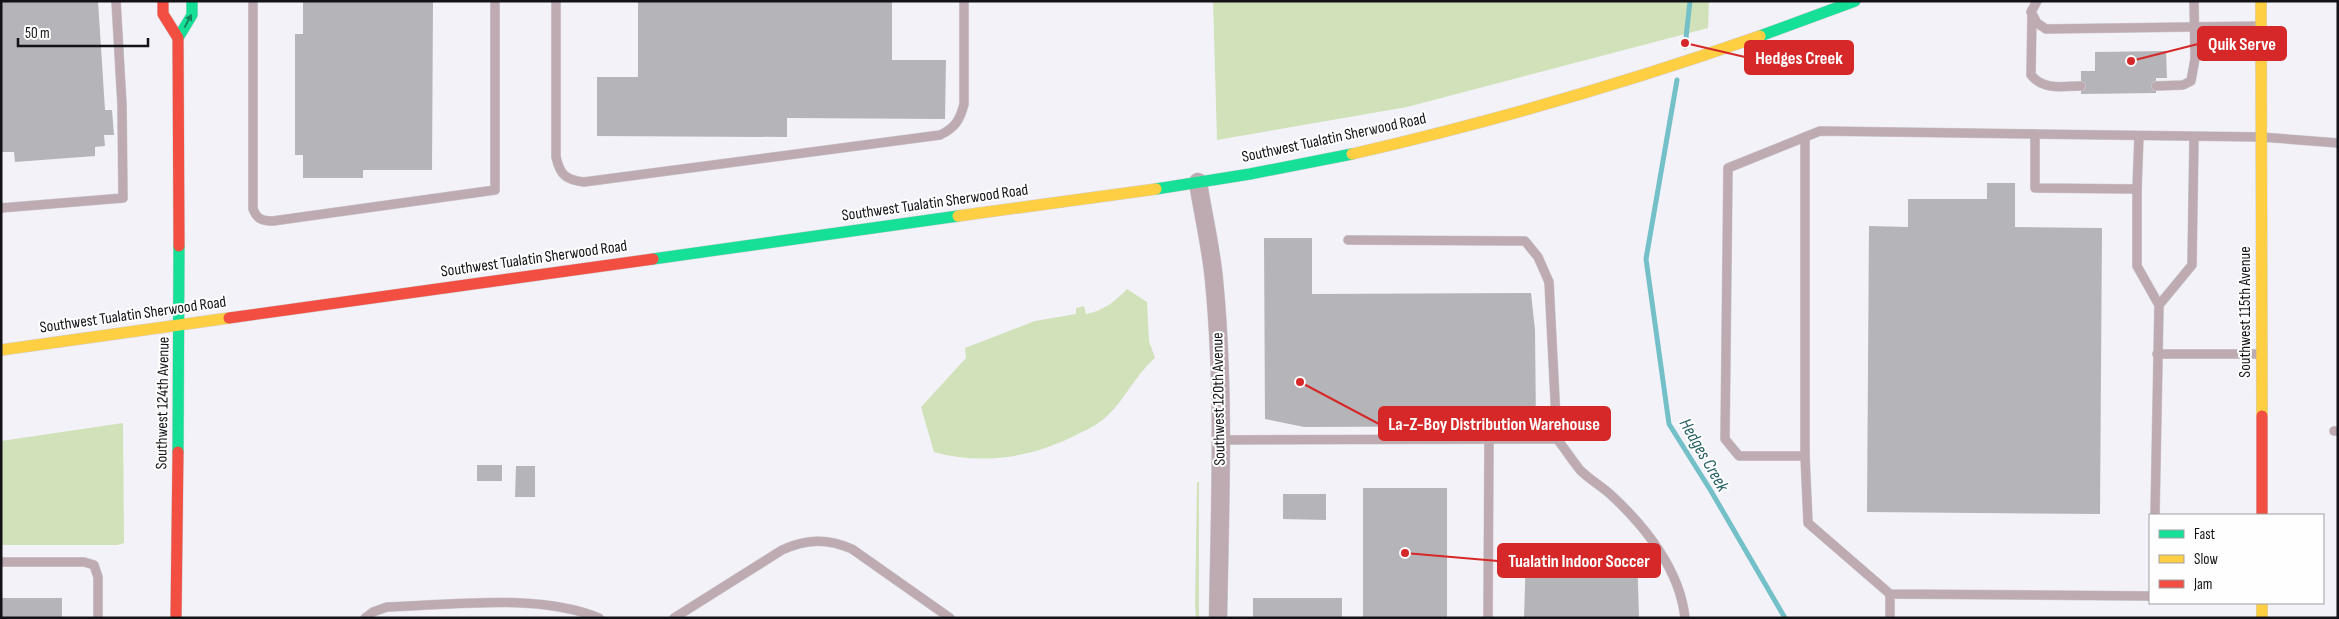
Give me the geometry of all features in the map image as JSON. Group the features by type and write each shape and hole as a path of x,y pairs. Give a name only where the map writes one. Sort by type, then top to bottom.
{"main road":[{"path":"163,1 163,14 178,38 192,15 192,1"},
{"name":"Southwest Tualatin Sherwood Road","path":"1,350 1198,182 1346,155 1486,121 1626,81 1723,50 1855,1"},
{"name":"Southwest 115th Avenue","path":"2261,1 2253,24 2261,110 2262,514"},
{"name":"Southwest 124th Avenue","path":"176,618 180,325 178,38"},
{"path":"2262,604 2262,618"}],"street":[{"name":"Southwest 120th Avenue","path":"1198,182 1214,278 1219,342 1218,618"}],"lane":[{"path":"1,208 123,198 122,104 116,1"},
{"path":"254,1 253,209 256,216 263,221 495,190 494,1"},
{"path":"556,1 556,157 559,171 569,180 584,182 940,135 952,129 961,118 964,104 964,1"},
{"path":"2037,1 2032,12 2032,75 2035,80 2052,87 2081,86"},
{"path":"2156,86 2183,85 2191,82 2194,72 2194,1"},
{"path":"2032,12 2037,23 2046,29 2194,28 2253,24"},
{"path":"1804,456 1739,456 1726,439 1728,168 1820,131 2261,137 2338,143"},
{"path":"2035,134 2035,188 2138,189"},
{"path":"2139,136 2137,266 2159,305 2156,354 2155,514"},
{"path":"1805,137 1804,456 1808,524 1890,594 2149,596"},
{"path":"2159,305 2192,265 2194,137"},
{"path":"1348,240 1525,241 1538,257 1549,282 1557,439 1582,471 1611,496 1644,530 1668,564 1681,594 1685,618"},
{"path":"2156,354 2262,354"},
{"path":"1220,440 1557,439"},
{"path":"1488,618 1489,440"},
{"path":"674,618 782,550 799,542 818,541 835,542 852,549 950,618"},
{"path":"1,562 84,562 94,565 98,576 98,618"},
{"path":"1890,594 1890,618"},
{"path":"365,618 373,612 387,607 529,603 588,614 599,618"}],"green space":[{"path":"1213,1 1709,1 1708,28 1407,107 1217,140"},
{"path":"1127,289 1147,302 1149,341 1155,358 1106,417 1094,426 1072,437 1039,450 1022,454 987,459 952,456 934,452 921,407 966,358 965,348 1035,321 1076,314 1076,308 1084,306 1086,314 1098,311 1114,301"},
{"path":"123,423 124,543 117,545 1,545 1,441"},
{"path":"1197,482 1199,482 1199,618 1196,618 1195,605"}],"building":[{"path":"1,1 98,1 105,110 112,110 114,135 104,135 105,146 95,147 95,156 15,162 14,152 1,152"},
{"path":"303,1 433,1 432,170 363,170 363,178 303,178 303,155 295,155 295,34 303,34"},
{"path":"638,1 892,1 892,60 946,60 945,119 787,118 787,137 597,136 597,77 638,77"},
{"path":"2166,51 2167,78 2156,78 2156,93 2081,94 2081,71 2095,71 2095,52"},
{"path":"1987,183 2015,183 2015,227 2102,228 2100,514 1867,512 1869,226 1908,227 1908,199 1987,199"},
{"path":"1264,238 1312,238 1312,294 1531,293 1535,330 1536,426 1304,427 1265,419"},
{"path":"477,465 502,465 502,481 477,481"},
{"path":"516,466 535,466 535,497 515,497"},
{"path":"1363,488 1447,488 1447,618 1363,618"},
{"path":"1283,494 1326,494 1326,520 1283,519"},
{"path":"1637,552 1639,618 1524,618 1526,553"},
{"path":"1,598 62,598 62,618 1,618"},
{"path":"1253,598 1342,598 1342,618 1253,618"}],"waterway":[{"name":"Hedges Creek","path":"1685,47 1690,1"},
{"name":"Hedges Creek","path":"1677,80 1646,259 1669,424 1711,491 1785,618"}],"traffic: fast":[{"path":"178,38 192,15 192,1"},
{"path":"1760,36 1855,1"},
{"path":"1156,189 1250,174 1352,154"},
{"path":"653,259 958,216"},
{"path":"178,452 179,246"}],"traffic: slow":[{"path":"2261,1 2262,416"},
{"path":"1352,154 1456,129 1558,101 1760,36"},
{"path":"958,216 1156,189"},
{"path":"1,350 229,318"},
{"path":"2262,604 2262,618"}],"traffic: jam":[{"path":"163,1 163,14 178,38 179,246"},
{"path":"229,318 653,259"},
{"path":"2262,416 2262,514"},
{"path":"176,618 178,452"}],"place":[{"name":"Hedges Creek","path":"1685,43"},
{"name":"Quik Serve","path":"2131,61"},
{"name":"La-Z-Boy Distribution Warehouse","path":"1300,382"},
{"name":"Tualatin Indoor Soccer","path":"1405,553"}]}
